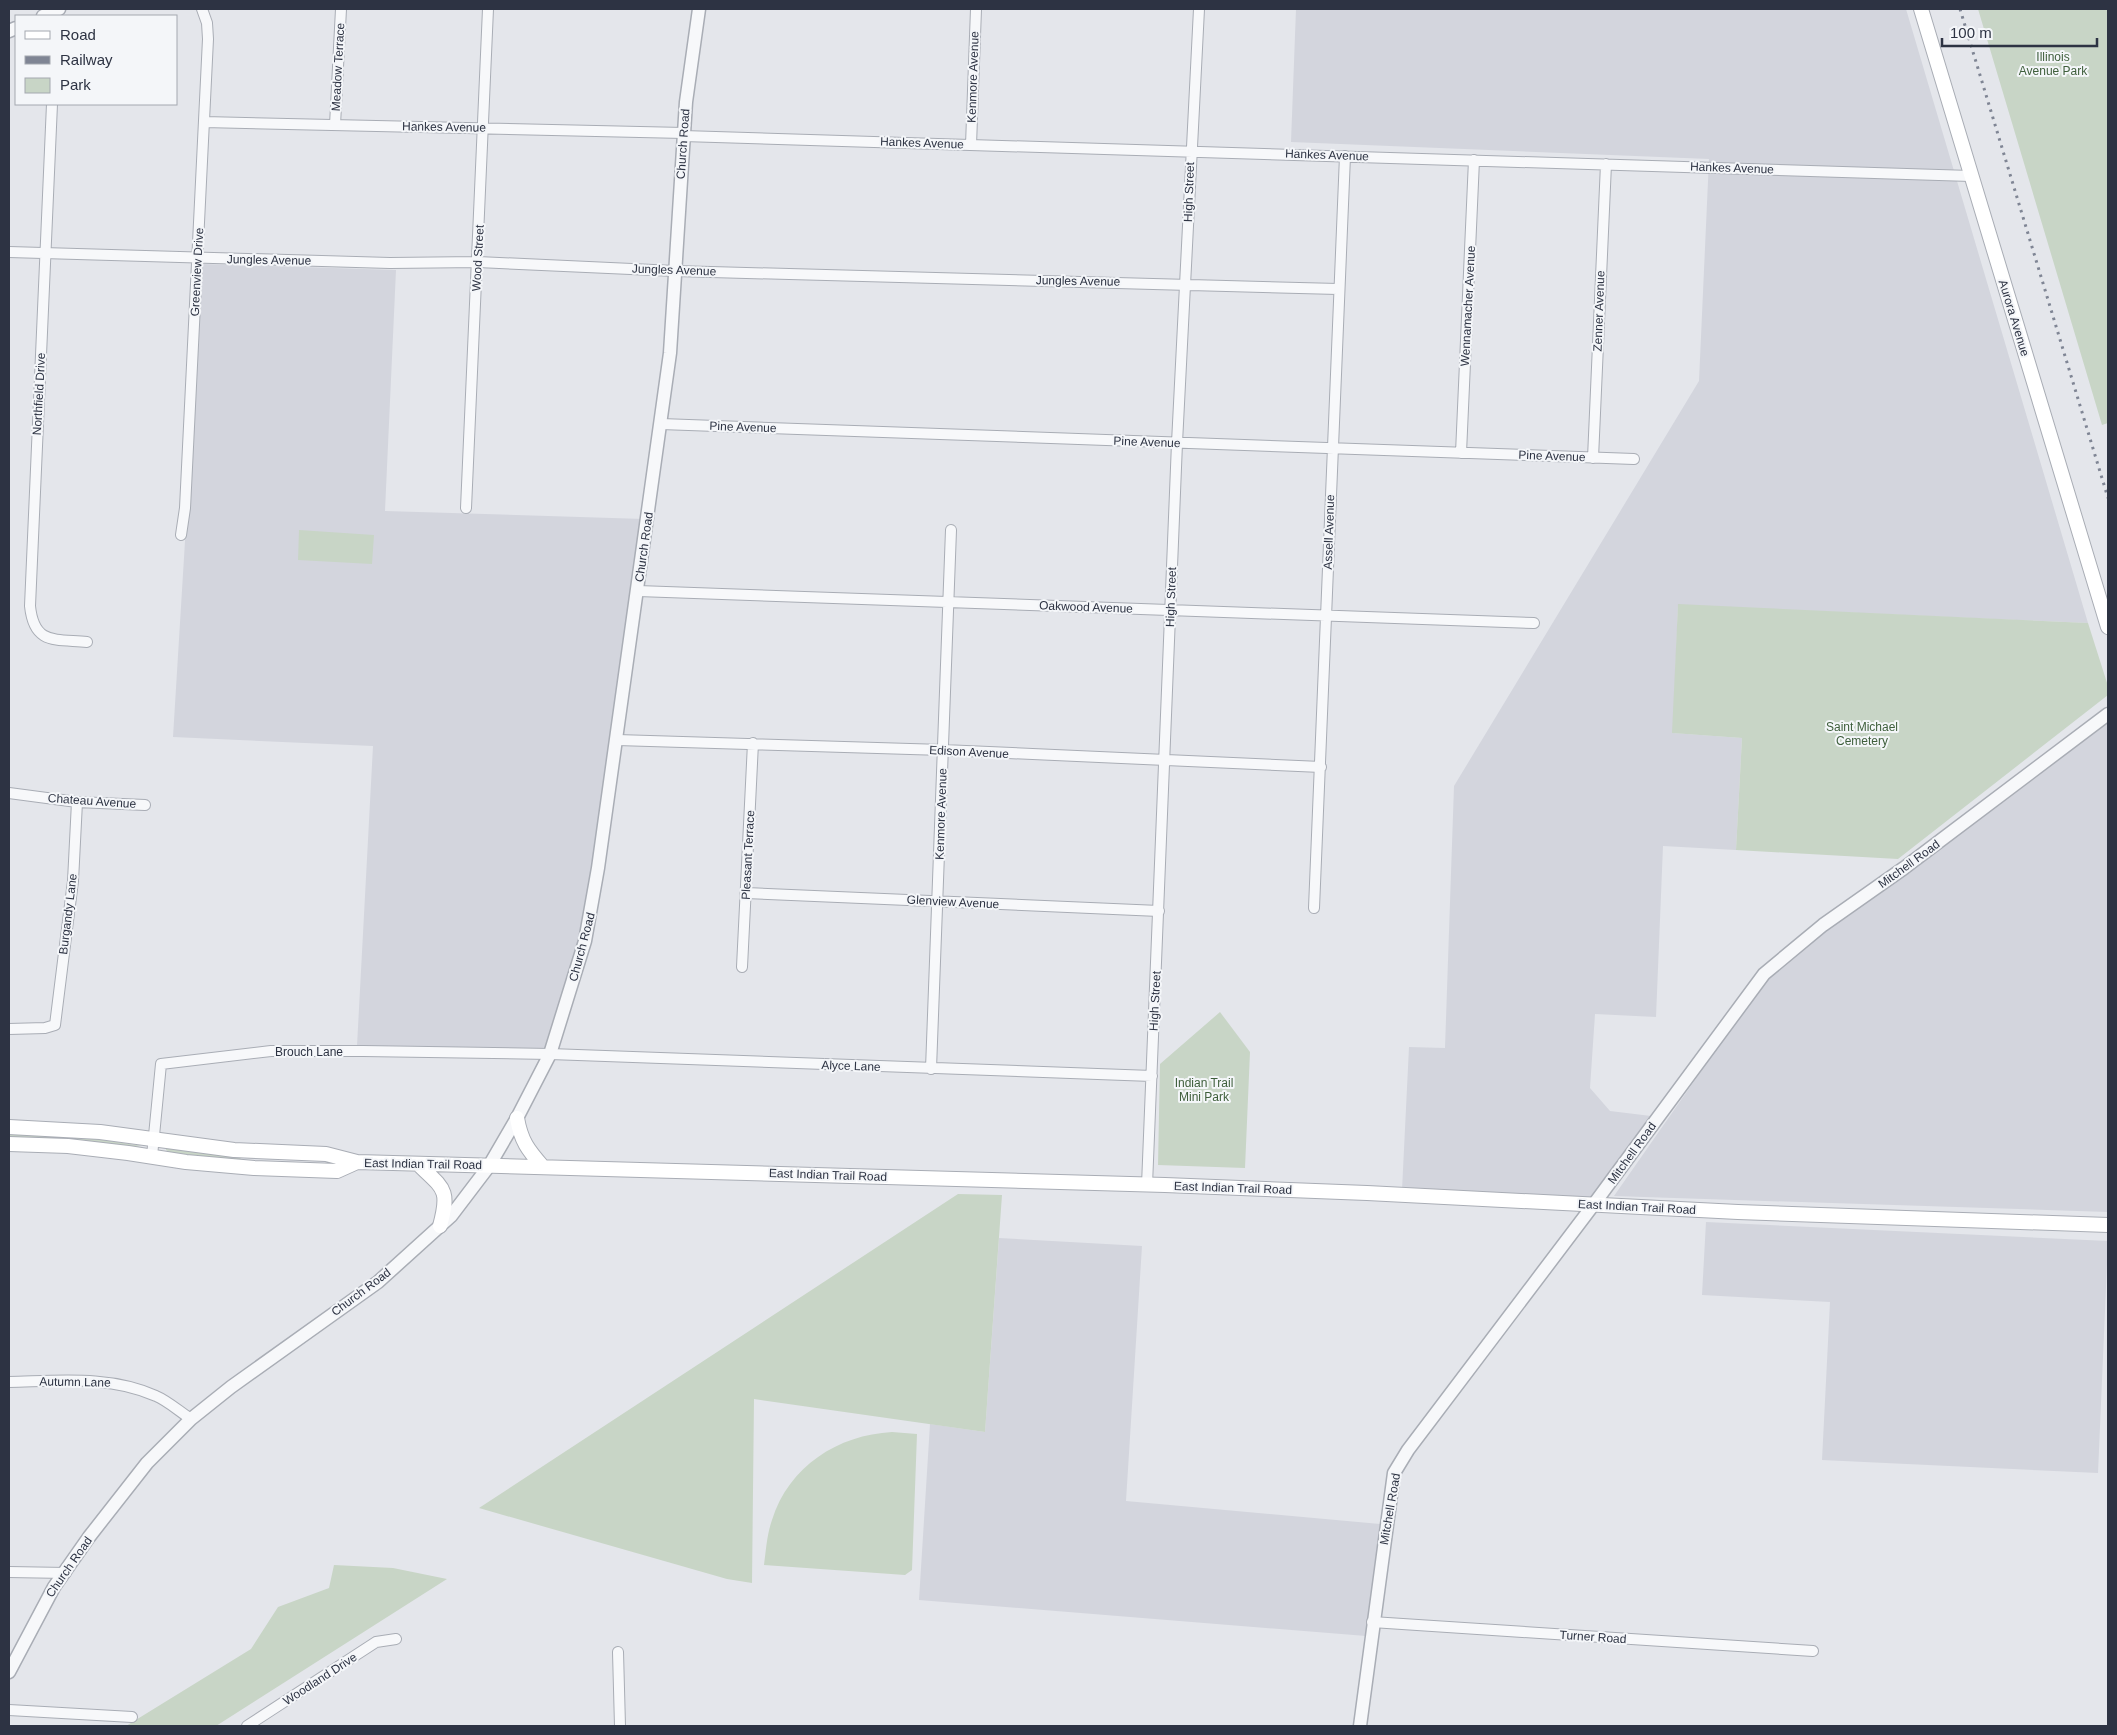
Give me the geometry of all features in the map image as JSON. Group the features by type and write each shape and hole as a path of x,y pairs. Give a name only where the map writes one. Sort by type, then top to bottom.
{"main road":[{"name":"Aurora Avenue","path":"1921,9 1970,176 2108,626"},
{"path":"517,1118 520,1137 543,1167"},
{"name":"East Indian Trail Road","path":"9,1127 100,1132 241,1150 326,1154 357,1162 1147,1185 2108,1225"},
{"name":"East Indian Trail Road","path":"9,1144 68,1146 211,1165 273,1169 337,1170 357,1162"},
{"path":"418,1164 441,1186 446,1195 446,1205 440,1226"}],"street":[{"path":"45,15 60,9"},
{"name":"Greenview Drive","path":"181,535 185,508 208,39 207,23 202,9"},
{"name":"Meadow Terrace","path":"335,125 341,9"},
{"name":"Wood Street","path":"466,508 488,9"},
{"name":"Church Road","path":"9,1672 44,1604 90,1537 119,1502 134,1478 191,1420 231,1387 378,1282 451,1216 489,1166 517,1118 550,1054 578,968 592,911 617,740 671,344 686,102 699,9"},
{"name":"Kenmore Avenue","path":"970,145 976,9"},
{"name":"High Street","path":"1147,1185 1177,443 1190,151 1199,9"},
{"name":"Northfield Drive","path":"52,105 31,613 37,631 45,637 87,642"},
{"name":"Hankes Avenue","path":"204,122 684,134 970,145 1970,176"},
{"name":"Assell Avenue","path":"1314,908 1344,156"},
{"name":"Wennamacher Avenue","path":"1461,453 1474,160"},
{"name":"Zenner Avenue","path":"1593,458 1606,164"},
{"name":"Jungles Avenue","path":"9,252 390,263 478,262 675,271 1338,289"},
{"name":"Pine Avenue","path":"661,424 1634,459"},
{"name":"Kenmore Avenue","path":"931,1069 951,530"},
{"name":"Oakwood Avenue","path":"638,590 1534,623"},
{"name":"Mitchell Road","path":"1360,1726 1372,1622 1394,1473 1408,1450 1594,1204 1764,974 1822,925 1904,868 2108,714"},
{"name":"Edison Avenue","path":"617,740 943,750 1321,767"},
{"name":"Pleasant Terrace","path":"742,967 753,743"},
{"name":"Chateau Avenue","path":"9,793 77,802 145,805"},
{"name":"Burgandy Lane","path":"9,1029 45,1028 55,1025 73,881 77,802"},
{"name":"Glenview Avenue","path":"746,893 1159,911"},
{"name":"Brouch Lane","path":"152,1156 160,1064 271,1052 550,1054"},
{"name":"Alyce Lane","path":"550,1054 1152,1076"},
{"name":"Autumn Lane","path":"9,1382 112,1382 134,1387 158,1396 191,1420"},
{"path":"9,1572 66,1573"},
{"name":"Turner Road","path":"1372,1622 1813,1651"},
{"name":"Woodland Drive","path":"248,1726 376,1642 396,1639"},
{"path":"618,1652 620,1726"},
{"path":"9,1710 132,1717"}],"shaded area":[{"path":"1296,9 1906,9 2088,623 1678,605 1673,733 1742,738 1736,850 1663,846 1656,1017 1595,1014 1590,1088 1610,1111 1651,1116 1591,1198 1402,1190 1409,1047 1445,1048 1454,786 1699,381 1709,159 1291,142"},
{"path":"202,264 396,270 385,511 644,519 588,910 548,1051 357,1046 373,746 173,737"},
{"path":"2108,714 2108,1212 1614,1196 1762,984 1831,924"},
{"path":"1706,1222 2108,1241 2098,1473 1822,1460 1830,1302 1702,1295"},
{"path":"999,1238 1142,1246 1126,1501 1380,1524 1366,1636 919,1600 930,1424 985,1432"}],"green space":[{"name":"Illinois Avenue Park","path":"1978,9 2108,9 2108,423 2102,425"},
{"path":"299,530 374,535 372,564 298,560"},
{"name":"Saint Michael Cemetery","path":"1678,604 2088,623 2108,686 2108,695 1898,859 1736,850 1742,738 1672,733"},
{"name":"Indian Trail Mini Park","path":"1220,1012 1250,1052 1245,1168 1158,1165 1160,1064"},
{"path":"9,1133 79,1136 142,1146 132,1147 85,1141 9,1137"},
{"path":"166,1148 239,1157 243,1161 173,1154 166,1150"},
{"path":"958,1194 1002,1195 985,1432 754,1399 752,1583 727,1579 479,1508"},
{"path":"892,1432 917,1434 912,1570 905,1575 764,1565 772,1520 790,1484 803,1469 818,1457 853,1439 872,1434"},
{"path":"334,1565 393,1568 447,1579 216,1726 126,1726 251,1649 278,1607 329,1588"}],"railway":[{"path":"1960,9 2108,498"}]}
